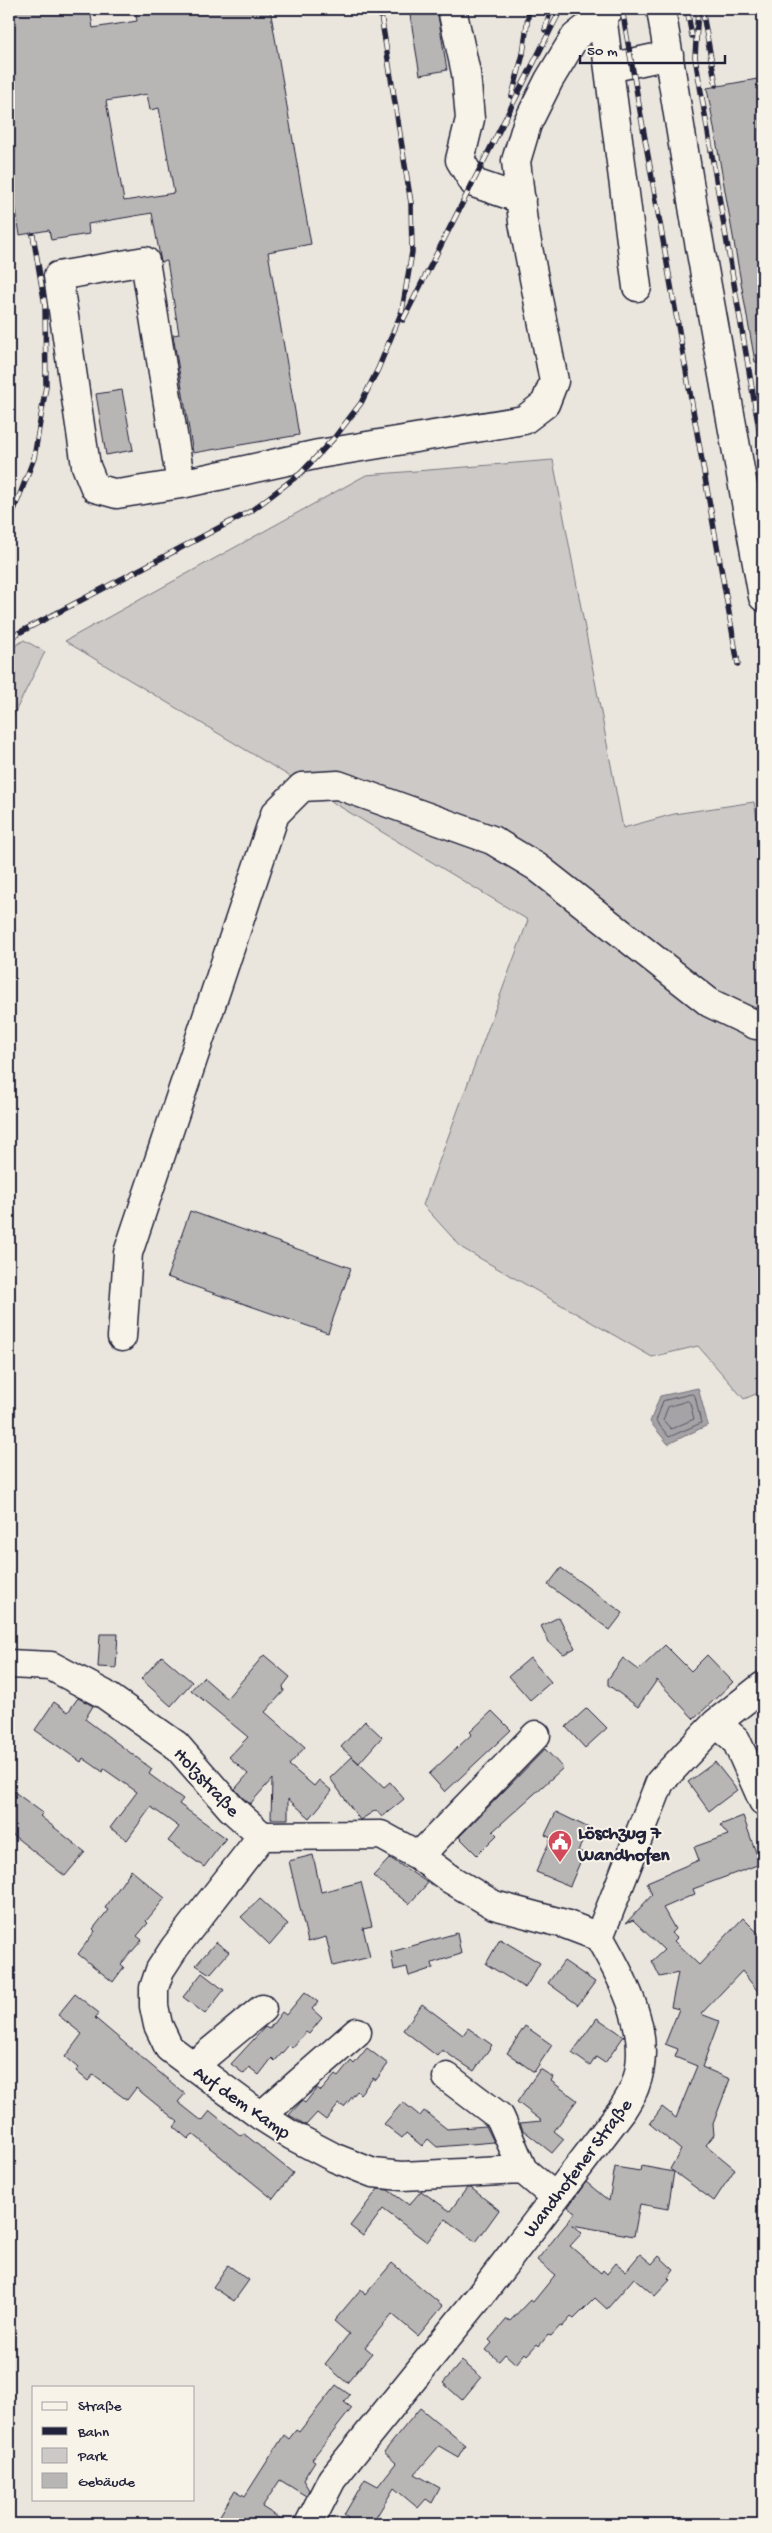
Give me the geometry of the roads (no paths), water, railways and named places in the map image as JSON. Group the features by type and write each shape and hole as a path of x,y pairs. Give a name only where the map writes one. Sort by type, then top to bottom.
{"street":[{"path":"452,9 466,74 470,119 460,160 474,183 520,199"},
{"path":"661,9 696,225 763,597"},
{"path":"181,484 146,261 58,276 86,466 95,488 117,494 181,484 319,454 524,420 545,404 554,381 520,199 516,161 527,124 549,80 575,37 606,12"},
{"path":"606,12 609,68 638,287"},
{"path":"609,68 669,55"},
{"path":"122,1337 128,1253 275,814 302,787 338,785 492,840 537,867 710,1003 756,1026 763,1026"},
{"name":"Holzstraße","path":"9,1664 51,1666 104,1694 176,1746 231,1808 262,1836"},
{"path":"262,1836 381,1835 419,1856 450,1879 494,1905 565,1924 599,1937 660,1782 716,1723 763,1686"},
{"path":"716,1723 736,1740 763,1801"},
{"path":"419,1856 536,1735"},
{"name":"Auf dem Kamp","path":"262,1836 174,1947 160,1970 154,1988 154,2006 158,2025 169,2048 261,2116 291,2135 335,2158 373,2173 402,2176 523,2170"},
{"name":"Wandhofener Straße","path":"309,2524 332,2479 480,2296 622,2110 635,2086 641,2057 639,2026 619,1971 599,1937"},
{"path":"193,2066 262,2009"},
{"path":"261,2116 357,2032"},
{"path":"447,2077 500,2117 523,2170 555,2196"}],"water":[{"path":"698,1388 708,1425 668,1444 650,1422 660,1396"}],"railway":[{"path":"9,638 251,511 301,473 335,437 361,403 378,369 402,311 412,252 411,203 380,9"},
{"path":"512,96 523,54 529,9"},
{"path":"545,30 551,9"},
{"path":"403,320 561,9"},
{"path":"622,9 738,664"},
{"path":"687,9 692,36"},
{"path":"698,9 695,57 763,452"},
{"path":"702,9 716,85"},
{"path":"9,523 34,458 46,386 45,305 33,235"}],"place":[{"name":"Löschzug 7 Wandhofen","path":"560,1863"}]}
